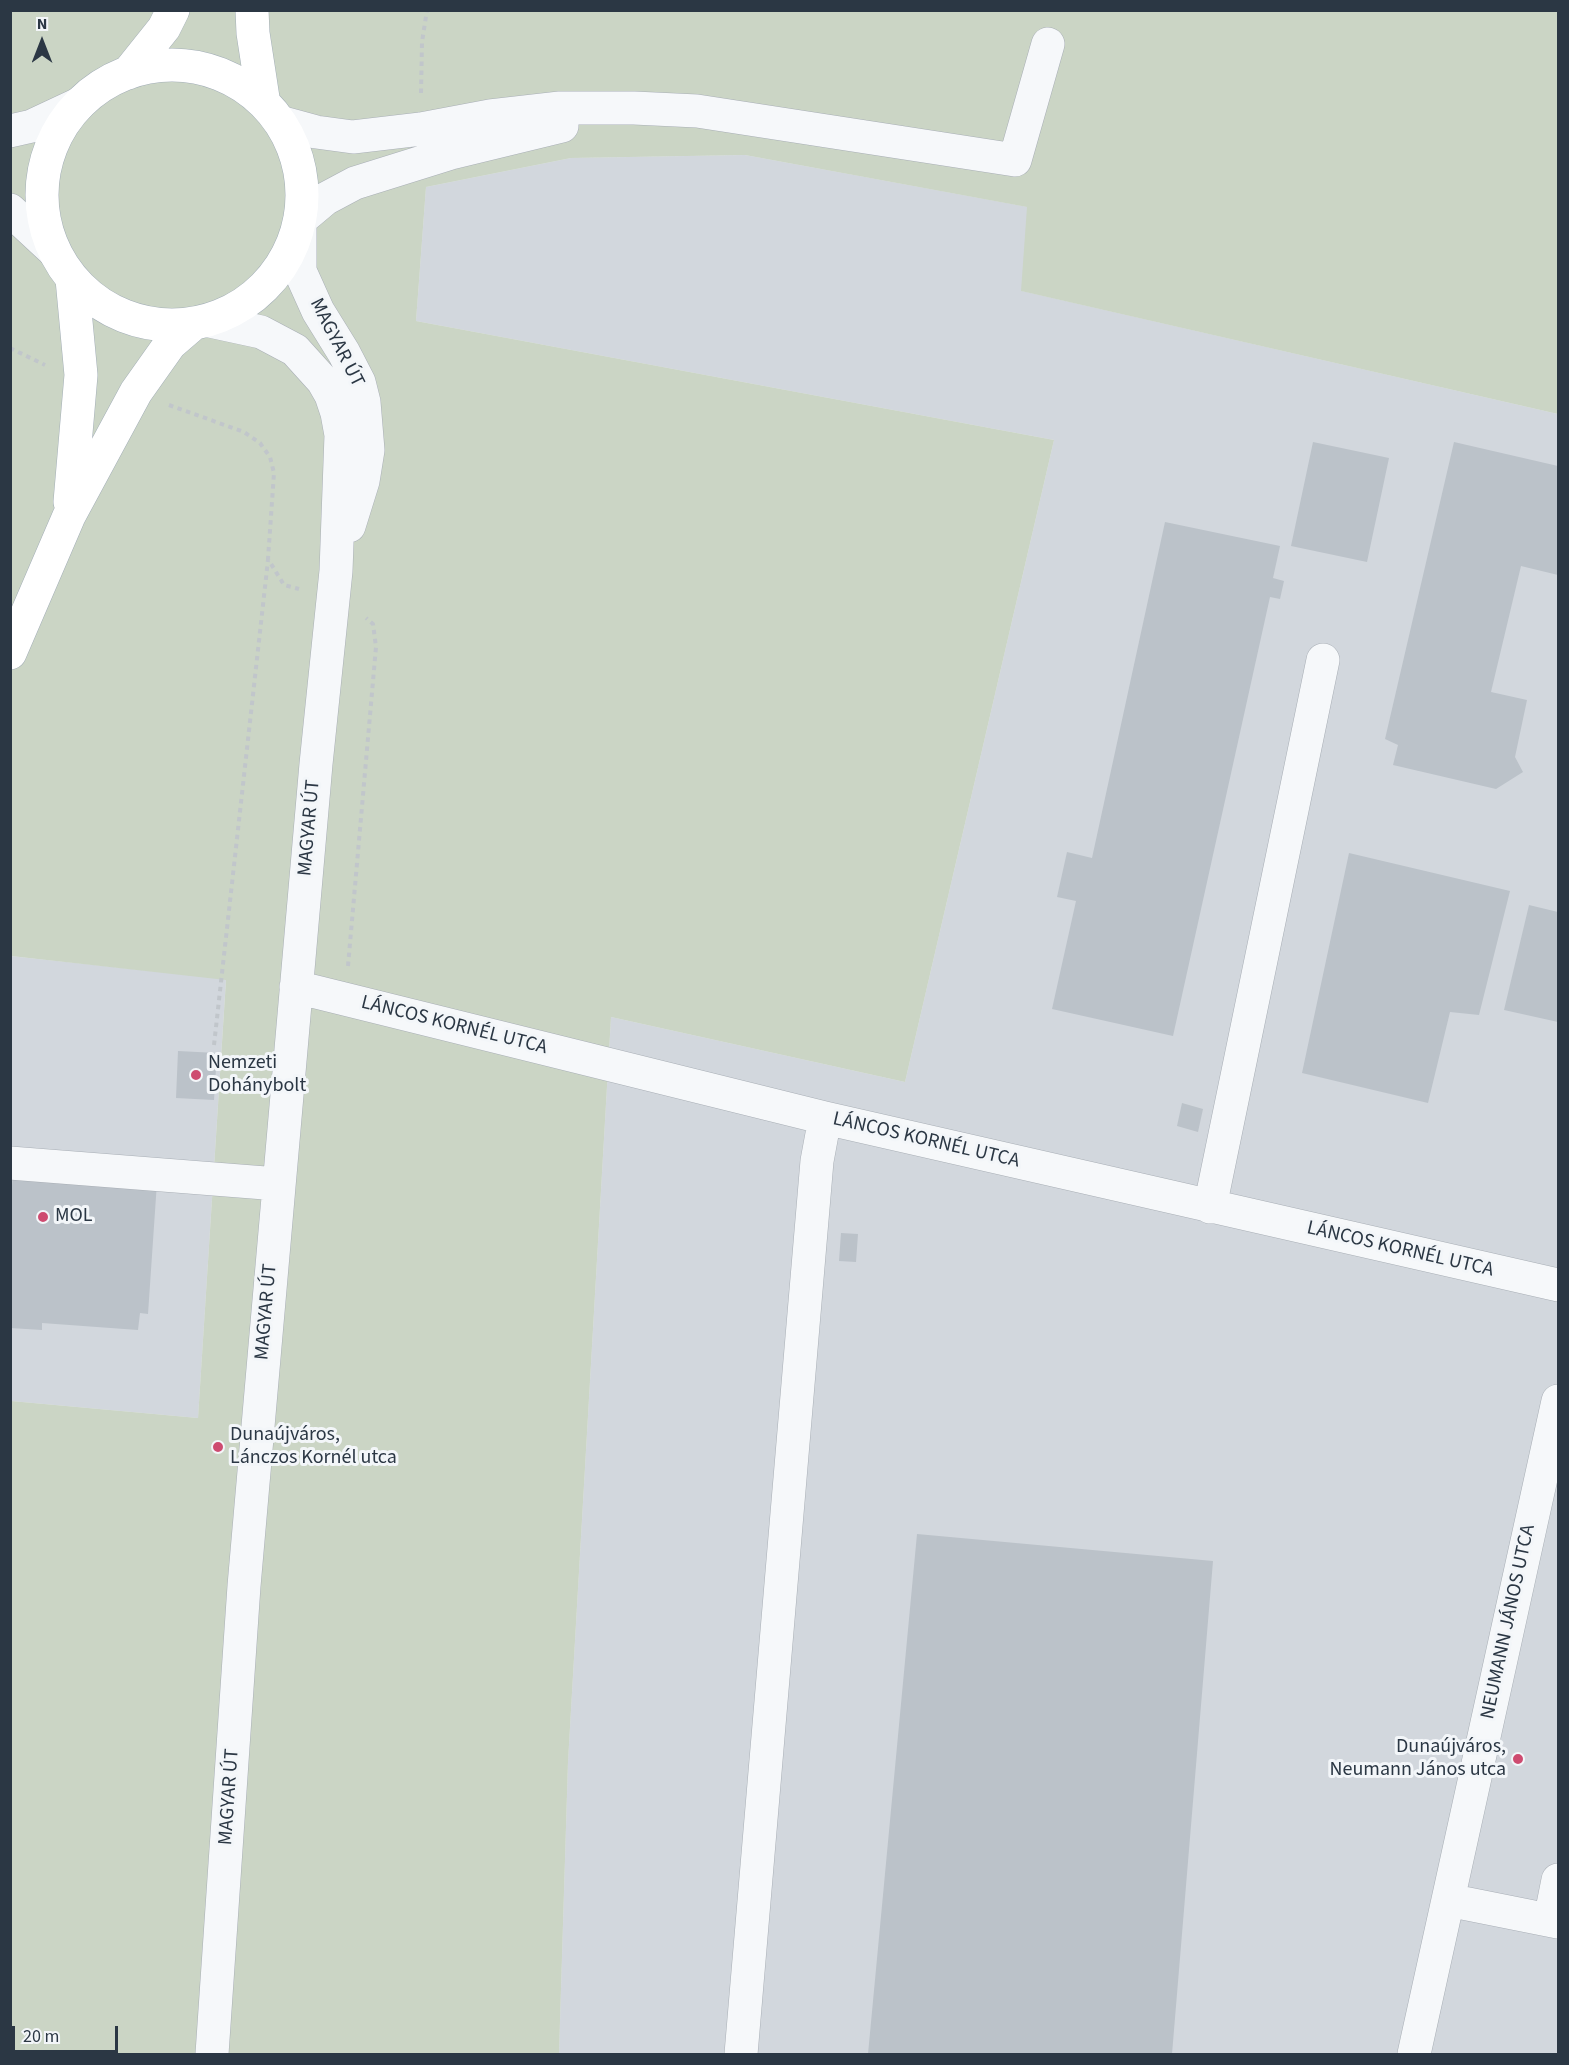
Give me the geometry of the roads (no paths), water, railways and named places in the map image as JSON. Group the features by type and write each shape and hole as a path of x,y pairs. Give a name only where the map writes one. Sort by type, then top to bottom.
{"main road":[{"path":"128,73 164,28 173,10"},
{"path":"252,10 253,33 263,98"},
{"path":"10,653 69,516 136,392 170,344 201,323 254,296 272,278 286,257 300,220 297,153 283,123 263,98 227,76 205,70 171,66 153,67 128,73 101,86 79,104 57,134 47,155 41,187 43,219 53,250 72,279 101,305 130,318 161,325 201,323"},
{"path":"69,516 81,375 72,279"}],"street":[{"path":"283,123 315,132 354,136 421,129 490,116 560,108 697,111 1015,160 1048,44"},
{"path":"10,131 32,126 79,104"},
{"path":"300,220 325,199 355,183 451,153 634,108"},
{"path":"10,210 53,250"},
{"name":"MAGYAR ÚT","path":"300,220 300,271 318,311 359,382 366,424 368,450 363,481 334,585"},
{"name":"MAGYAR ÚT","path":"201,323 261,332 295,350 323,381 331,394 340,435 334,585 315,764 244,1586 212,2055"},
{"path":"1210,1207 1323,660"},
{"name":"LÁNCOS KORNÉL UTCA","path":"296,987 825,1118 1558,1286"},
{"path":"741,2055 817,1161 825,1118"},
{"path":"10,1163 278,1184"},
{"name":"NEUMANN JÁNOS UTCA","path":"1414,2055 1558,1401"},
{"path":"1448,1900 1554,1921 1558,1880"}],"place":[{"name":"Nemzeti Dohánybolt","path":"196,1075"},
{"name":"MOL","path":"43,1217"},
{"name":"Dunaújváros, Lánczos Kornél utca","path":"218,1447"},
{"name":"Dunaújváros, Neumann János utca","path":"1518,1759"}]}
